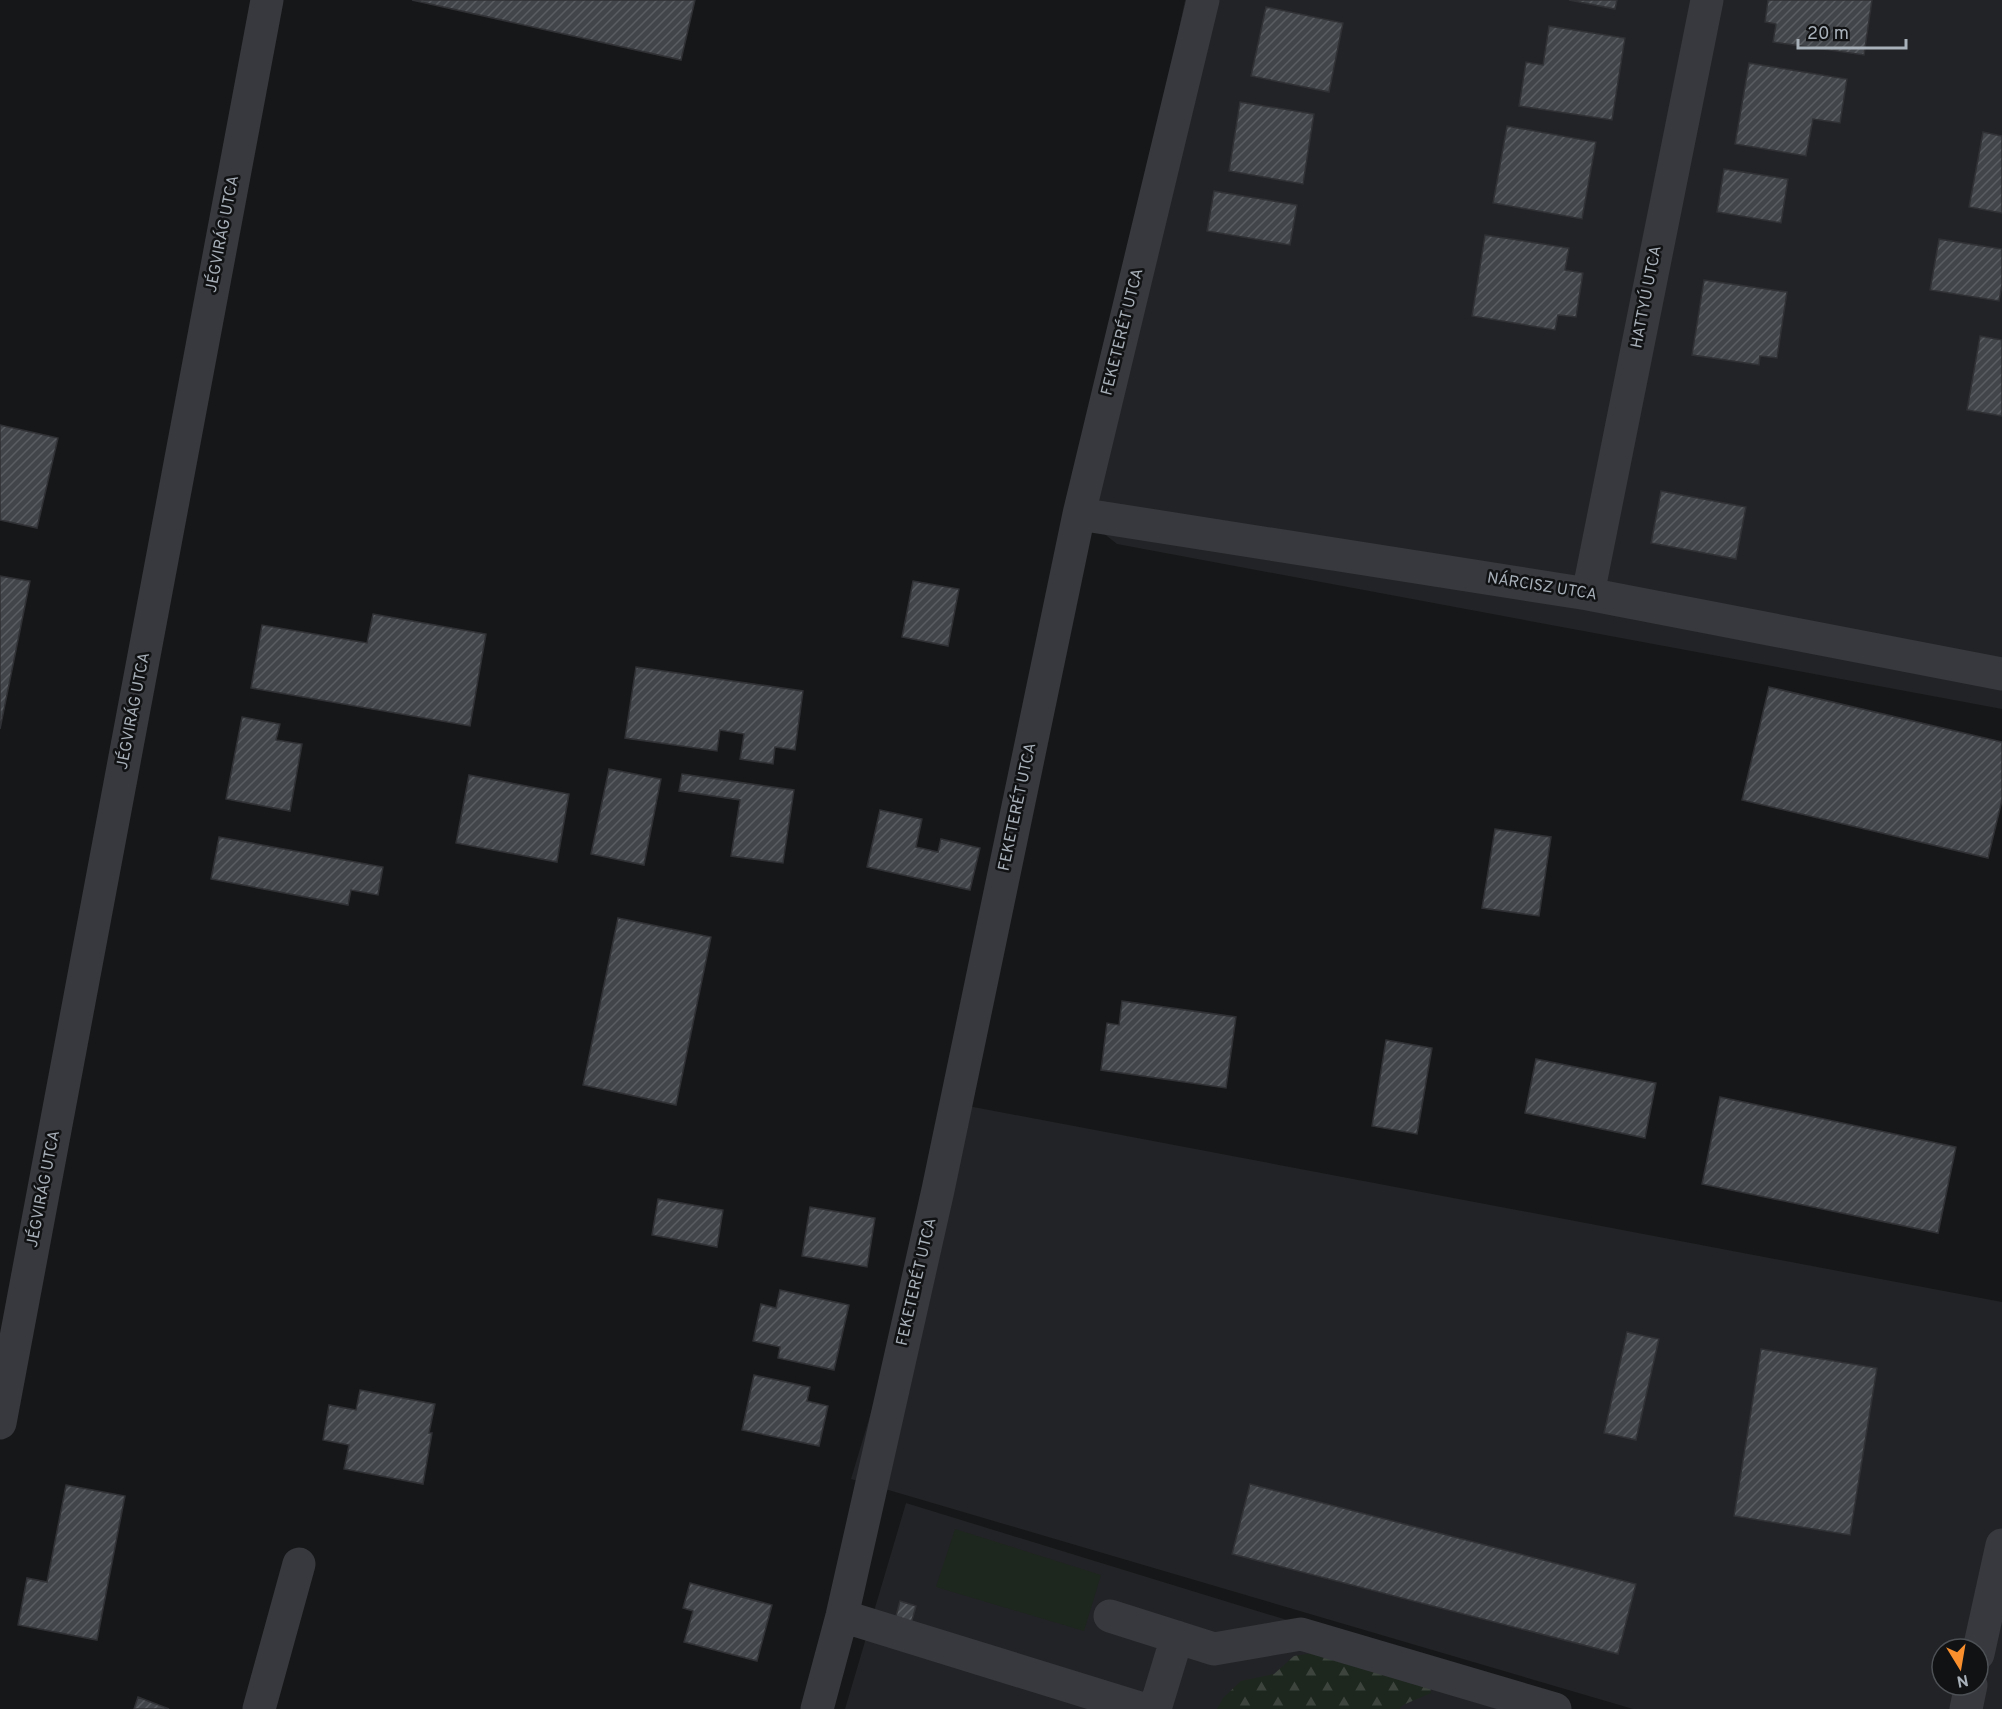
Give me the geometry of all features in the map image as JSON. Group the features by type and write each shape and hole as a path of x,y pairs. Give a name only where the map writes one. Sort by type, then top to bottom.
{"street":[{"name":"JÉGVIRÁG UTCA","path":"0,1423 267,0"},
{"name":"FEKETERÉT UTCA","path":"817,1709 842,1616 938,1190 1079,514 1203,0"},
{"name":"HATTYÚ UTCA","path":"1588,594 1707,0"},
{"name":"NÁRCISZ UTCA","path":"1079,514 1588,594 2002,674"},
{"path":"1982,1637 2002,1545"},
{"path":"259,1709 299,1564"},
{"path":"842,1616 1143,1709"},
{"path":"1110,1616 1214,1649 1301,1634 1555,1709"},
{"path":"1155,1709 1176,1637"}],"shaded area":[{"path":"1185,0 2002,0 2002,709 1117,544 1079,514"},
{"path":"963,1105 2002,1302 2002,1709 1633,1709 851,1479"},
{"path":"906,1503 1521,1692 1515,1709 845,1709"}],"green space":[{"path":"955,1529 1101,1575 1084,1631 936,1587"},
{"path":"1313,1653 1430,1684 1431,1693 1399,1709 1217,1709 1223,1698 1241,1681 1274,1674 1294,1656"}],"building":[{"path":"412,0 695,0 681,60"},
{"path":"1569,0 1617,0 1615,9"},
{"path":"1768,0 1872,0 1864,55 1773,42 1776,24 1765,22"},
{"path":"1266,7 1343,23 1329,92 1251,76"},
{"path":"1549,26 1625,38 1612,120 1519,106 1526,62 1543,65"},
{"path":"1749,63 1847,79 1840,123 1813,119 1806,156 1735,144"},
{"path":"1240,102 1314,114 1303,184 1229,171"},
{"path":"1507,126 1596,142 1582,219 1493,203"},
{"path":"1983,132 2002,136 2002,213 1969,207"},
{"path":"1724,169 1788,179 1781,223 1717,212"},
{"path":"1214,191 1297,205 1290,245 1207,231"},
{"path":"1485,235 1569,248 1565,270 1583,273 1576,317 1558,315 1555,330 1472,316"},
{"path":"1939,239 2002,249 2002,285 1999,301 1930,290"},
{"path":"1704,280 1787,292 1777,358 1760,356 1759,365 1692,355"},
{"path":"1980,336 2002,340 2002,416 1967,410"},
{"path":"0,425 58,438 37,528 0,520"},
{"path":"1661,491 1746,507 1736,559 1651,543"},
{"path":"0,576 30,581 0,729"},
{"path":"913,581 959,589 948,646 902,637"},
{"path":"373,614 486,634 470,726 251,688 262,625 367,643"},
{"path":"636,667 803,691 795,750 775,747 773,764 740,759 744,734 720,730 717,751 625,738"},
{"path":"1769,687 2002,742 2002,800 1988,858 1742,800"},
{"path":"242,717 280,724 276,740 302,744 290,811 226,799"},
{"path":"609,769 661,779 644,865 591,854"},
{"path":"682,774 794,790 783,863 731,856 740,800 679,791"},
{"path":"469,775 569,794 557,862 456,843"},
{"path":"880,810 922,819 916,847 938,852 941,839 980,848 970,890 867,867"},
{"path":"1495,829 1551,837 1539,916 1482,908"},
{"path":"219,837 383,867 378,895 351,890 348,905 211,879"},
{"path":"618,918 711,937 676,1105 583,1085"},
{"path":"1122,1001 1236,1017 1226,1088 1101,1070 1107,1023 1119,1025"},
{"path":"1386,1040 1432,1048 1417,1134 1372,1126"},
{"path":"1536,1059 1656,1083 1645,1138 1525,1113"},
{"path":"1720,1097 1956,1147 1938,1233 1702,1184"},
{"path":"658,1199 723,1210 717,1247 652,1235"},
{"path":"810,1207 875,1218 867,1267 802,1256"},
{"path":"780,1290 849,1305 834,1370 778,1358 780,1347 753,1341 761,1304 776,1308"},
{"path":"1627,1332 1659,1339 1636,1440 1604,1433"},
{"path":"1761,1349 1877,1368 1850,1535 1734,1516"},
{"path":"754,1375 810,1387 807,1401 828,1406 819,1446 742,1430"},
{"path":"360,1390 435,1404 423,1484 344,1469 349,1445 323,1440 329,1405 356,1410"},
{"path":"1250,1484 1636,1584 1618,1654 1232,1554"},
{"path":"66,1485 125,1496 97,1640 18,1625 27,1578 47,1582"},
{"path":"690,1583 772,1605 757,1661 684,1642 693,1611 683,1608"},
{"path":"900,1601 916,1606 911,1624 895,1620"},
{"path":"138,1697 169,1709 134,1709"}]}
